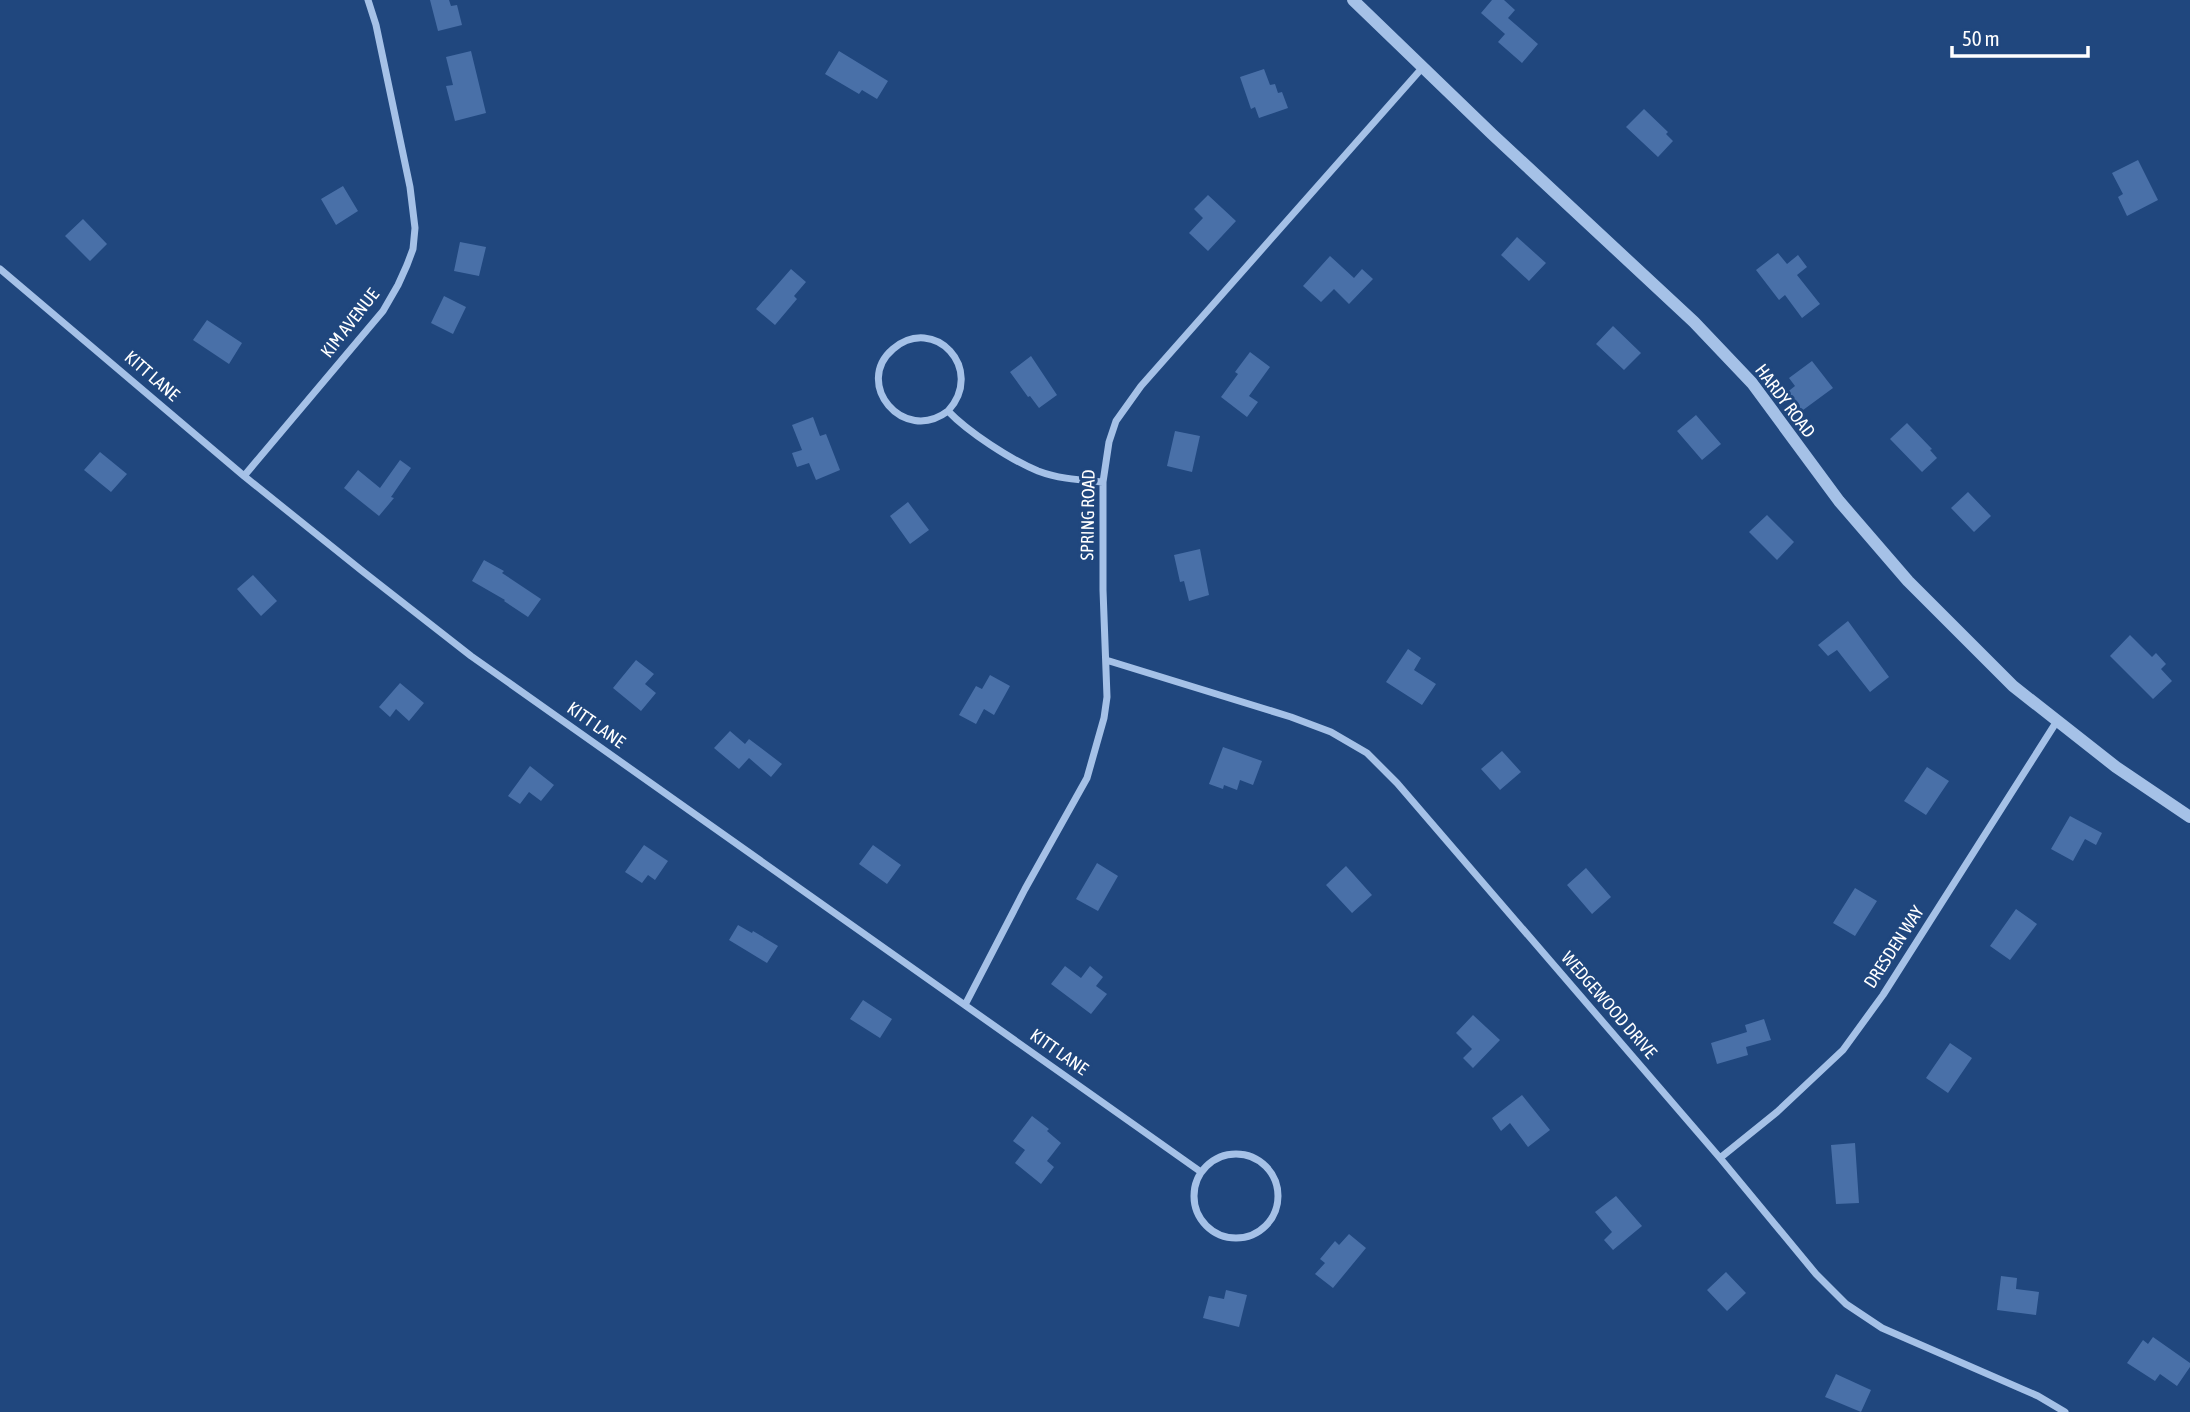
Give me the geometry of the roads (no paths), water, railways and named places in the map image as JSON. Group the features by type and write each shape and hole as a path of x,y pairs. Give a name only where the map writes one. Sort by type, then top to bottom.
{"street":[{"name":"KIM AVENUE","path":"244,476 383,311 398,285 413,249 415,228 410,187 376,25 368,0"},
{"name":"HARDY ROAD","path":"1353,0 1694,322 1752,383 1839,501 1908,581 2013,686 2116,767 2190,817"},
{"name":"SPRING ROAD","path":"965,1005 1087,778 1104,718 1107,697 1103,482 1109,442 1116,421 1128,402 1423,66"},
{"name":"KITT LANE","path":"0,269 244,476 471,656 1201,1172"},
{"path":"924,338 940,343 952,353 960,367 962,383 958,398 948,411 934,419 918,421 902,417 889,407 881,392 879,376 884,360 894,348 908,340 924,338"},
{"path":"948,411 970,431 1039,471 1066,478 1103,482"},
{"name":"WEDGEWOOD DRIVE","path":"1106,660 1291,717 1331,732 1367,754 1397,783 1720,1158 1816,1274 1846,1304 1882,1328 2038,1396 2065,1412"},
{"name":"DRESDEN WAY","path":"1720,1158 1777,1112 1843,1050 1883,995 2057,722"},
{"path":"1223,1156 1251,1156 1263,1163 1272,1173 1278,1186 1275,1214 1256,1234 1228,1238 1215,1233 1204,1224 1194,1199 1195,1185 1201,1172 1210,1162 1223,1156"}]}
